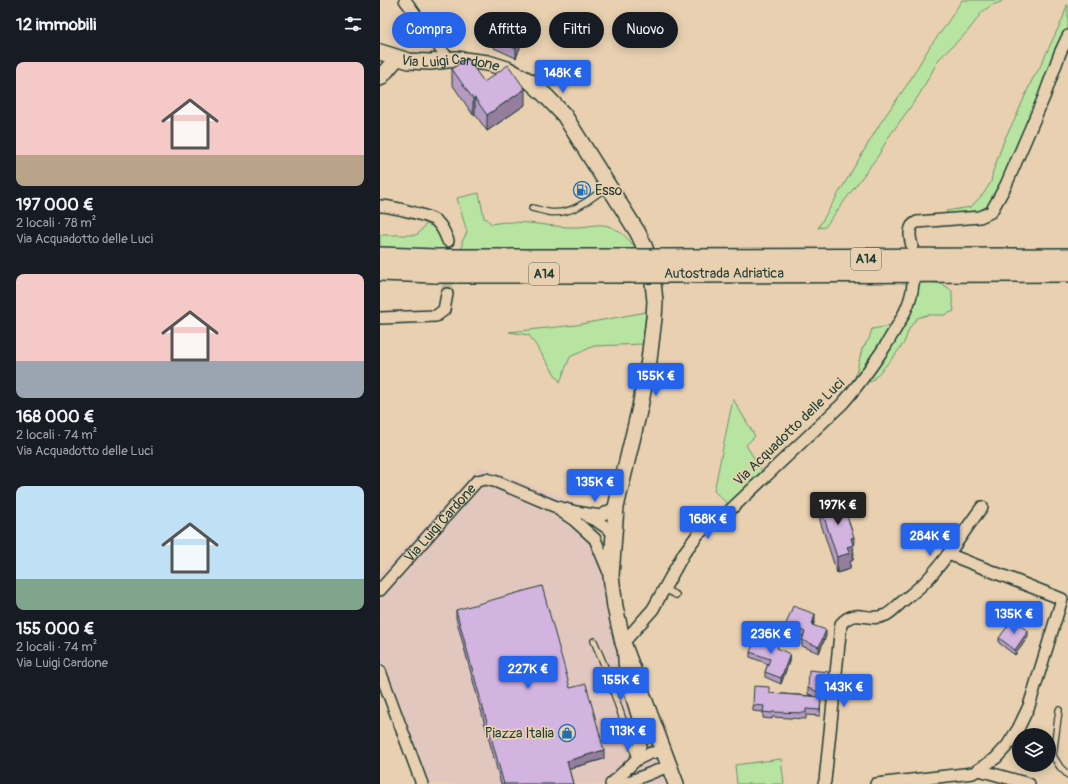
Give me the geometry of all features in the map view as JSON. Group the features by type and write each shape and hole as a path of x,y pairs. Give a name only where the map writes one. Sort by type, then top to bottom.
{"highway":[{"name":"Autostrada Adriatica","path":"380,257 446,266"},
{"name":"Autostrada Adriatica","path":"664,266 1068,258"},
{"name":"Autostrada Adriatica","path":"380,271 446,266 664,266 1068,272"}],"main road":[{"name":"Via Luigi Cardone","path":"380,52 409,61 461,59 488,63 507,69 531,82 564,115 638,233 645,248 653,283 655,301 649,360 640,407 616,507 611,576 615,607 623,644 676,784"},
{"path":"380,78 397,58"}],"street":[{"path":"405,0 448,60"},
{"path":"912,246 910,236 911,228 914,223 980,217 991,212 1009,178 1044,97 1060,53 1068,36"},
{"path":"380,206 423,215 436,220 443,229 448,241"},
{"name":"Via Acquadotto delle Luci","path":"623,644 653,609 684,553 698,533 725,515 842,404 858,386 871,369 902,319 912,292 913,284"},
{"path":"380,318 436,316 444,310 447,294"},
{"name":"Via Luigi Cardone","path":"382,586 477,481 486,479 497,482 575,516 600,532 614,533"},
{"name":"Via Luigi Cardone","path":"575,516 600,516 616,507"},
{"path":"824,784 841,624 851,616 874,618 887,614 924,583 948,554 982,507"},
{"name":"Via Luigi Cardone","path":"575,516 595,539 611,576"},
{"path":"876,784 973,773 979,770 996,758 1007,746 1018,729 1029,706 1062,599 948,554"},
{"name":"Via Luigi Cardone","path":"623,644 625,675 643,735 636,760"},
{"path":"380,671 422,784"},
{"path":"611,784 636,760 648,754 663,750"},
{"path":"623,784 669,766"},
{"path":"979,770 1030,784"}],"lane":[{"path":"532,208 548,212 563,212 576,209 609,186"},
{"path":"664,589 676,595"},
{"path":"594,641 605,667 636,760"},
{"path":"1059,710 1054,756 1060,767 1068,775"}],"shaded area":[{"path":"480,466 596,510 603,584 616,646 669,784 415,784 380,691 380,572 391,563"}],"green space":[{"path":"962,0 1001,0 1001,2 992,5 983,11 968,31 939,59 919,95 888,138 878,156 825,227 818,228 881,122 909,82 930,46 944,28"},
{"path":"1067,5 1068,29 998,197 980,215 950,216 946,211 971,207 984,193 991,182 993,171 1005,138 1063,18"},
{"path":"479,193 484,218 491,224 513,222 566,227 604,225 620,232 636,249 462,250 462,242 467,232 457,198"},
{"path":"426,224 431,225 438,230 443,237 446,249 380,248 380,235 415,235 418,234"},
{"path":"915,283 935,283 948,287 952,291 954,311 944,315 927,315 917,318 909,329 904,343 871,382 868,381 863,386 854,382 862,349 869,339 872,329 896,325"},
{"path":"646,312 643,344 594,346 570,357 560,382 529,335 509,332 576,325"},
{"path":"733,399 755,436 746,445 763,473 729,505 714,491"},
{"path":"781,759 784,784 737,784 735,765"}],"building":[{"path":"467,58 484,82 508,65 525,89 487,115 475,98 473,99 452,69"},
{"path":"841,498 854,537 851,538 853,545 847,547 850,553 837,557 820,505"},
{"path":"542,586 570,688 586,684 604,750 567,761 573,784 504,784 456,610"},
{"path":"793,606 815,614 812,625 826,630 819,647 802,640 805,632 786,624"},
{"path":"1012,620 1028,631 1015,650 999,638"},
{"path":"757,635 779,643 777,648 790,654 781,678 765,672 770,659 750,652"},
{"path":"809,670 829,672 826,695 808,688"},
{"path":"754,686 769,687 769,693 821,697 820,710 806,709 806,713 763,712 764,706 753,705"}],"tunnel":[{"path":"447,294 448,241"}],"place":[{"name":"Esso","path":"582,190"},
{"name":"Piazza Italia","path":"567,733"}]}
